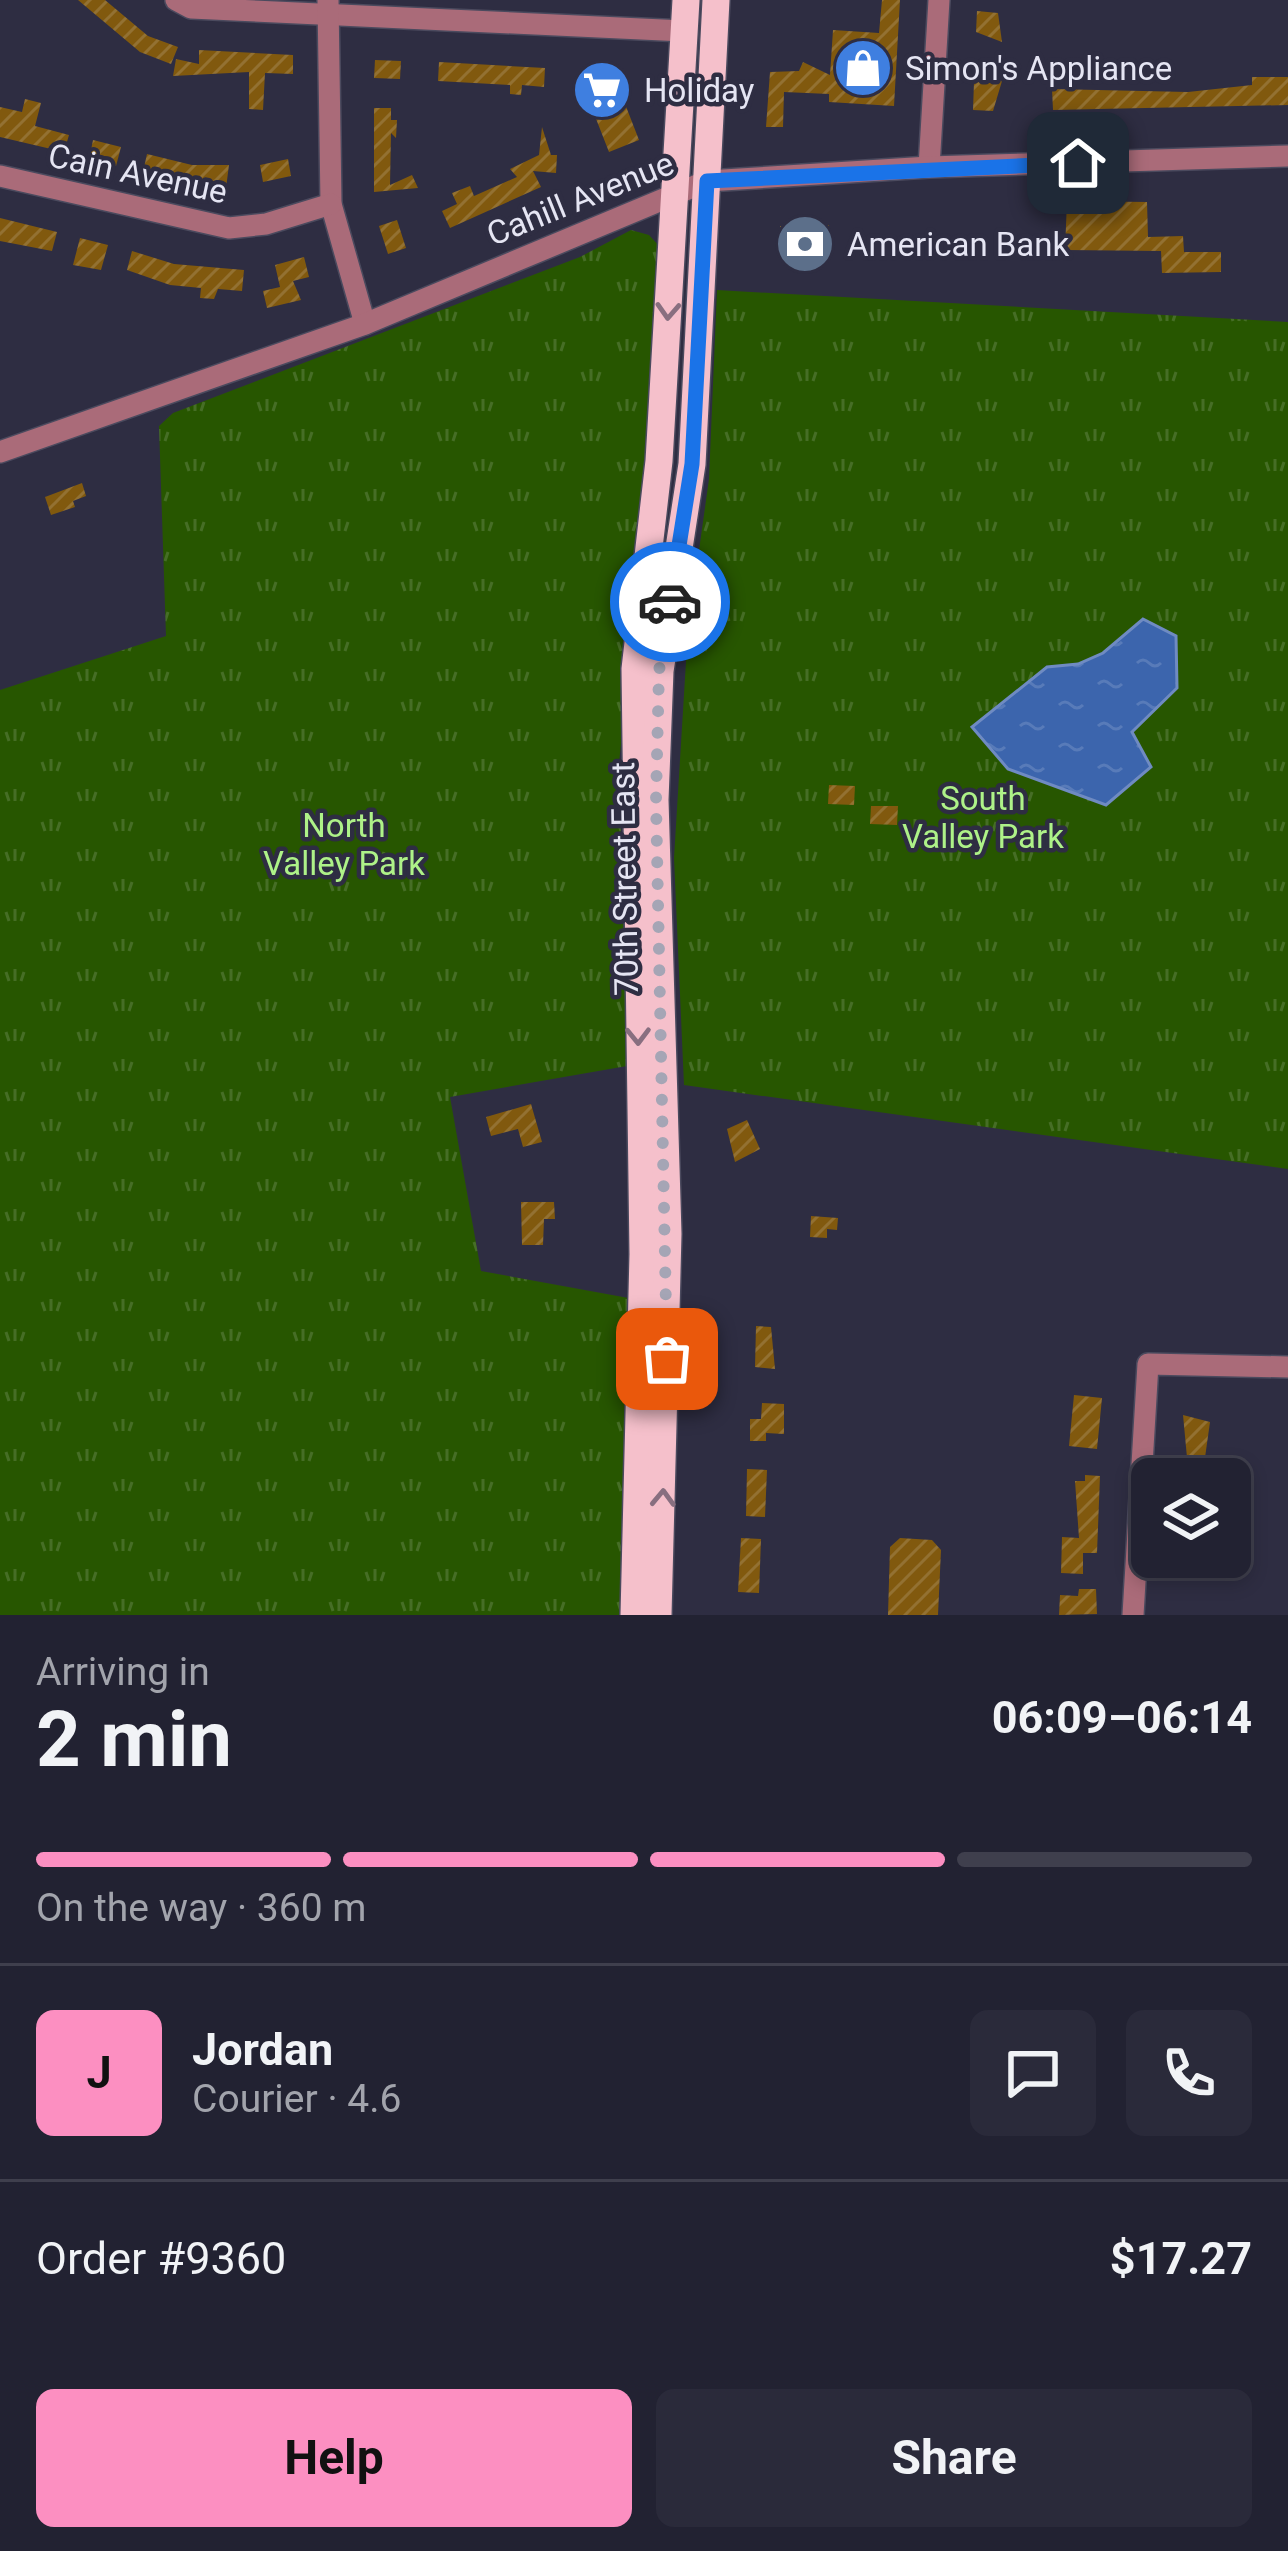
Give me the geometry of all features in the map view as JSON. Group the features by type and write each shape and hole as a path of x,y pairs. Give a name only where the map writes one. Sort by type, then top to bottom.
{"main road":[{"name":"70th Street East","path":"634,1615 643,1277 635,669 659,461 686,0"},
{"name":"70th Street East","path":"658,1615 668,1234 656,800 659,671 692,464 716,0"}],"street":[{"path":"176,0 191,8 330,9 684,31"},
{"path":"929,167 939,0"},
{"path":"330,9 331,204 365,324"},
{"name":"Cahill Avenue","path":"0,452 365,324 707,181 929,167 1288,156"},
{"name":"Cain Avenue","path":"0,176 229,228 266,224 331,204"},
{"path":"1133,1615 1148,1364 1288,1367"}],"green space":[{"name":"North Valley Park","path":"631,230 649,235 661,248 647,496 619,763 627,1066 450,1097 481,1271 634,1299 623,1615 0,1615 0,690 166,636 159,426 173,413 580,257"},
{"name":"South Valley Park","path":"717,290 1288,322 1288,1169 684,1085 674,858 688,629 709,479"}],"water":[{"path":"1143,619 1176,636 1177,688 1132,732 1151,767 1106,805 1008,769 972,727 1047,667 1078,664 1103,653"}],"building":[{"path":"78,0 105,0 148,36 178,47 171,64 140,52"},
{"name":"Simon's Appliance","path":"882,0 900,0 894,106 829,102 829,94 784,92 783,127 766,127 770,72 799,71 803,62 830,75 833,30 879,33"},
{"path":"977,11 998,13 1002,42 976,32"},
{"path":"199,50 293,55 293,74 265,73 263,110 249,109 249,72 173,76 176,59 199,64"},
{"path":"375,60 401,61 400,79 374,78"},
{"path":"439,62 545,68 544,87 522,85 521,95 510,94 510,85 438,81"},
{"path":"986,63 1003,64 1002,81 993,111 973,110 974,82 985,82"},
{"path":"583,71 599,72 601,77 613,73 639,140 609,152 582,83"},
{"path":"1252,77 1288,77 1288,105 1053,110 1052,89 1188,92 1252,85"},
{"path":"25,99 41,103 35,126 69,135 64,152 0,137 0,107 22,112"},
{"path":"374,108 391,108 391,120 397,120 396,138 391,133 390,185 412,175 418,188 374,192"},
{"path":"542,127 551,155 557,155 556,173 533,171 541,187 450,228 442,211 457,204 452,193 470,186 474,196 517,177 510,169 539,155"},
{"path":"93,140 121,147 116,166 89,160"},
{"path":"147,154 192,165 229,165 226,188 143,172"},
{"path":"288,159 291,176 263,182 260,165"},
{"path":"1067,201 1147,202 1148,237 1183,236 1184,252 1221,252 1221,272 1162,273 1161,251 1065,250"},
{"path":"0,218 57,232 52,251 0,241"},
{"path":"397,220 406,248 388,254 379,226"},
{"name":"American Bank","path":"829,225 830,253 818,253 818,267 800,267 799,253 780,254 780,226"},
{"path":"80,238 108,245 101,270 73,265"},
{"path":"132,251 174,264 244,270 242,291 218,289 214,299 200,298 201,288 170,285 127,270"},
{"path":"304,257 309,277 293,281 301,300 267,308 263,291 280,287 275,265"},
{"path":"82,483 86,496 73,501 75,507 51,515 45,497"},
{"path":"829,785 855,786 854,805 828,804"},
{"path":"871,806 898,806 897,825 870,824"},
{"path":"531,1104 542,1142 523,1147 518,1129 491,1136 486,1117"},
{"path":"747,1120 760,1149 735,1162 727,1129"},
{"path":"521,1202 554,1202 555,1219 544,1219 543,1245 522,1245"},
{"path":"811,1216 838,1218 837,1230 827,1229 827,1238 810,1237"},
{"path":"756,1326 771,1327 775,1369 755,1367"},
{"path":"1074,1395 1102,1398 1097,1449 1069,1446"},
{"path":"762,1403 784,1404 784,1434 766,1433 766,1441 750,1441 750,1419 761,1419"},
{"path":"1183,1415 1210,1422 1205,1458 1187,1458"},
{"path":"747,1469 767,1470 765,1517 746,1516"},
{"path":"1085,1475 1100,1476 1097,1553 1083,1553 1083,1574 1061,1573 1062,1537 1079,1538 1075,1481 1085,1481"},
{"path":"741,1538 761,1539 759,1593 738,1592"},
{"path":"900,1538 932,1540 941,1550 938,1615 888,1615 890,1547"},
{"path":"1079,1589 1096,1589 1097,1614 1059,1615 1060,1595 1078,1596"}],"way so far":[{"path":"667,1359 656,800 659,671 670,602"}],"place":[{"name":"Simon's Appliance","path":"863,68"},
{"name":"Holiday","path":"602,90"},
{"name":"American Bank","path":"805,244"}],"route":[{"path":"670,602 692,464 707,181 795,173 1078,163"}]}
